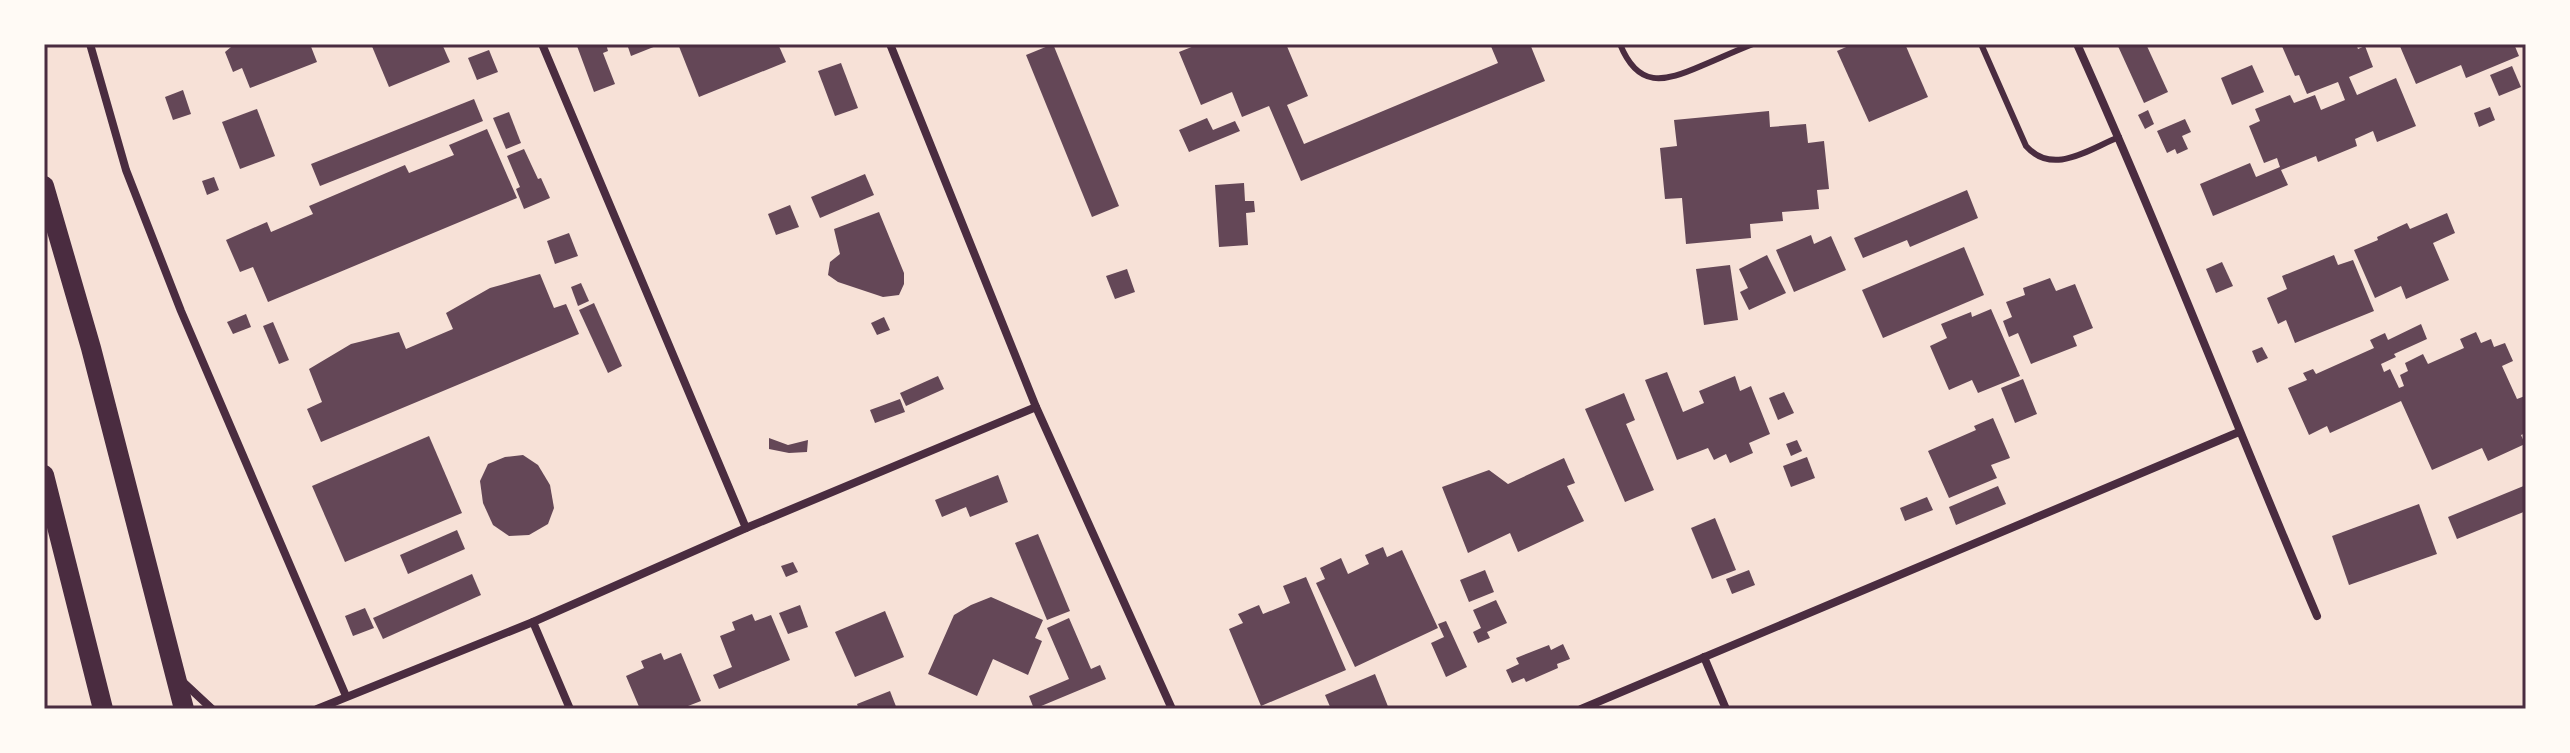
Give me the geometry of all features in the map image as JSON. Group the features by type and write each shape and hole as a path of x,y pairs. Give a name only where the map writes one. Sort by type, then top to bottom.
{"main road":[{"path":"44,186 91,348 184,709"},
{"path":"44,475 103,709"}],"street":[{"path":"90,44 126,170 181,311 346,696"},
{"path":"542,44 746,528"},
{"path":"890,44 1036,407 1108,561 1172,709"},
{"path":"2077,44 2119,137 2317,616"},
{"path":"317,709 533,622 746,528 1036,407"},
{"path":"1581,709 2239,432"},
{"path":"533,622 570,709"},
{"path":"1704,657 1726,709"},
{"path":"175,672 193,694 212,709"}],"lane":[{"path":"1620,44 1625,57 1638,71 1655,78 1674,78 1753,44"},
{"path":"1981,44 2026,146 2036,157 2050,162 2064,159 2119,137"}],"building":[{"path":"230,44 310,44 317,62 250,88 242,68 233,72 225,52 231,47"},
{"path":"371,44 442,44 450,62 389,87"},
{"path":"606,44 608,51 603,53 615,84 594,92 577,46"},
{"path":"627,44 661,44 631,56"},
{"path":"678,44 778,44 786,62 699,97"},
{"path":"1053,44 1119,206 1092,217 1026,55"},
{"path":"1199,44 1286,44 1308,96 1287,105 1304,144 1498,63 1490,44 1530,44 1545,81 1301,181 1269,106 1242,117 1232,92 1201,105 1179,52"},
{"path":"1853,44 1905,44 1928,97 1869,122 1837,51"},
{"path":"2117,44 2146,44 2168,92 2144,103"},
{"path":"2281,44 2356,44 2358,49 2365,46 2373,67 2349,77 2357,95 2396,78 2416,126 2377,142 2373,131 2355,139 2357,146 2318,162 2316,156 2281,170 2288,185 2213,216 2200,184 2250,163 2256,177 2280,167 2277,158 2264,163 2249,126 2260,121 2255,109 2290,95 2294,103 2315,95 2321,110 2345,100 2338,82 2307,94"},
{"path":"2399,44 2429,44 2430,47 2437,44 2514,44 2519,56 2466,78 2461,65 2416,84"},
{"path":"489,50 498,72 477,80 468,58"},
{"path":"841,63 858,108 835,116 818,71"},
{"path":"2252,65 2264,92 2232,105 2221,78"},
{"path":"2512,66 2521,87 2499,96 2490,75"},
{"path":"183,90 191,114 173,120 165,97"},
{"path":"474,99 483,121 320,186 311,164"},
{"path":"2490,107 2495,120 2479,127 2474,113"},
{"path":"257,109 275,156 240,169 222,122"},
{"path":"2148,110 2154,124 2145,129 2138,115"},
{"path":"1769,111 1770,127 1806,124 1808,143 1824,141 1829,189 1817,190 1819,209 1782,212 1783,221 1750,224 1751,238 1686,244 1682,198 1665,199 1660,148 1677,146 1674,120"},
{"path":"509,112 521,143 506,149 493,118"},
{"path":"1207,118 1213,130 1235,121 1240,131 1189,152 1179,130"},
{"path":"2185,119 2191,132 2182,136 2188,149 2177,154 2175,149 2167,153 2157,131"},
{"path":"487,129 517,198 268,302 253,267 240,272 226,240 267,222 271,232 313,214 309,206 405,165 409,173 454,155 449,145"},
{"path":"524,149 550,198 524,209 516,189 520,187 507,156"},
{"path":"865,174 874,195 820,218 811,197"},
{"path":"214,177 219,190 207,195 202,181"},
{"path":"1244,183 1245,201 1254,201 1255,212 1246,213 1248,245 1219,247 1215,185"},
{"path":"1967,190 1978,218 1910,247 1907,240 1863,258 1854,238"},
{"path":"790,205 799,227 776,235 768,214"},
{"path":"879,212 904,273 904,284 899,295 883,297 838,282 828,275 830,262 840,254 834,229"},
{"path":"2447,213 2455,233 2433,243 2449,280 2406,299 2401,286 2375,298 2354,250 2407,223 2410,229"},
{"path":"569,233 578,256 555,264 547,241"},
{"path":"1811,235 1814,244 1831,236 1846,270 1794,292 1776,250"},
{"path":"1964,247 1984,295 1883,338 1862,290"},
{"path":"1767,255 1786,293 1749,310 1740,292 1748,288 1739,269"},
{"path":"2334,255 2338,265 2353,260 2374,311 2295,343 2286,320 2278,324 2267,298 2287,289 2282,276"},
{"path":"2222,262 2233,286 2216,293 2206,269"},
{"path":"1730,265 1738,320 1704,325 1696,269"},
{"path":"1127,269 1135,292 1115,299 1106,276"},
{"path":"540,274 554,308 566,304 579,334 321,442 307,409 322,402 309,369 351,344 399,332 406,349 453,329 446,313 490,288"},
{"path":"2050,278 2056,291 2075,284 2093,328 2073,336 2077,346 2031,364 2018,333 2009,337 2003,321 2012,317 2006,302 2025,295 2023,288"},
{"path":"581,283 589,301 578,306 571,287"},
{"path":"594,303 622,366 608,373 579,310"},
{"path":"1991,309 2020,376 1978,393 1972,380 1949,390 1930,346 1947,338 1941,324 1971,312 1972,317"},
{"path":"246,314 251,327 233,334 227,322"},
{"path":"884,317 890,330 877,335 871,323"},
{"path":"273,322 289,360 279,364 263,326"},
{"path":"2421,324 2427,339 2394,354 2396,357 2381,364 2384,372 2390,369 2399,388 2404,386 2400,375 2408,371 2405,363 2423,354 2428,364 2464,348 2460,339 2476,332 2481,343 2491,339 2494,347 2505,343 2513,361 2502,366 2517,399 2526,398 2526,433 2521,435 2525,444 2488,461 2482,448 2432,470 2401,401 2330,433 2327,426 2309,435 2288,388 2307,380 2303,373 2313,369 2316,374 2374,348 2370,340 2385,333 2388,340"},
{"path":"2262,347 2268,358 2257,363 2252,351"},
{"path":"1667,372 1683,412 1704,403 1699,391 1735,376 1740,391 1751,386 1770,434 1749,443 1753,453 1730,463 1726,454 1714,460 1708,448 1677,460 1645,380"},
{"path":"938,376 944,389 906,406 900,393"},
{"path":"2023,379 2037,414 2015,423 2001,388"},
{"path":"1784,392 1794,413 1778,420 1769,398"},
{"path":"1624,393 1635,420 1626,424 1654,490 1625,502 1585,409"},
{"path":"900,399 905,412 875,423 870,410"},
{"path":"1993,418 2010,458 1991,465 1997,478 1949,498 1928,451 1976,430 1974,426"},
{"path":"429,436 462,513 345,562 312,486"},
{"path":"769,438 788,445 808,440 807,452 789,453 769,449"},
{"path":"1797,440 1802,451 1791,456 1786,444"},
{"path":"523,455 538,465 550,485 554,508 548,524 529,535 509,536 493,525 483,503 480,481 488,464 505,457"},
{"path":"1807,457 1815,478 1791,487 1783,466"},
{"path":"1564,458 1575,483 1567,486 1584,521 1518,552 1510,533 1468,553 1442,487 1489,470 1508,484"},
{"path":"998,475 1008,502 970,517 966,507 942,517 935,500"},
{"path":"2526,485 2526,511 2457,539 2448,517"},
{"path":"1998,486 2006,504 1956,525 1949,507"},
{"path":"1927,497 1933,510 1905,521 1900,508"},
{"path":"2419,504 2437,554 2349,585 2332,536"},
{"path":"1715,518 1736,570 1712,579 1691,528"},
{"path":"457,530 465,549 408,574 400,555"},
{"path":"1038,534 1070,611 1047,620 1015,543"},
{"path":"1383,547 1387,557 1402,550 1438,628 1355,667 1316,583 1325,579 1320,568 1341,558 1348,574 1369,564 1365,555"},
{"path":"793,562 798,572 786,577 781,566"},
{"path":"1485,570 1494,592 1469,602 1460,580"},
{"path":"1749,570 1755,585 1732,594 1726,579"},
{"path":"472,574 481,595 383,639 373,618"},
{"path":"1306,577 1346,670 1261,706 1229,629 1243,623 1238,614 1259,605 1263,614 1290,603 1283,586"},
{"path":"991,597 1043,620 1035,638 1042,641 1028,675 993,659 977,696 928,674 954,615"},
{"path":"1496,600 1507,623 1487,632 1490,638 1478,643 1473,632 1481,628 1473,610"},
{"path":"800,605 808,627 788,634 779,613"},
{"path":"365,608 374,628 353,636 345,616"},
{"path":"885,611 904,657 855,677 835,632"},
{"path":"752,614 755,621 771,615 790,660 719,689 713,675 732,667 720,636 735,630 732,622"},
{"path":"1069,618 1091,669 1100,665 1106,679 1034,709 1029,696 1069,679 1047,628"},
{"path":"1446,621 1467,667 1446,677 1431,643 1444,637 1438,624"},
{"path":"1563,644 1570,659 1557,664 1558,668 1526,682 1524,678 1512,683 1506,670 1519,664 1516,658 1549,645 1551,650"},
{"path":"661,653 664,660 681,653 701,701 688,706 689,709 640,709 626,676 644,668 641,661"},
{"path":"1375,674 1389,709 1331,709 1325,695"},
{"path":"890,691 897,709 859,709 857,704"}]}
